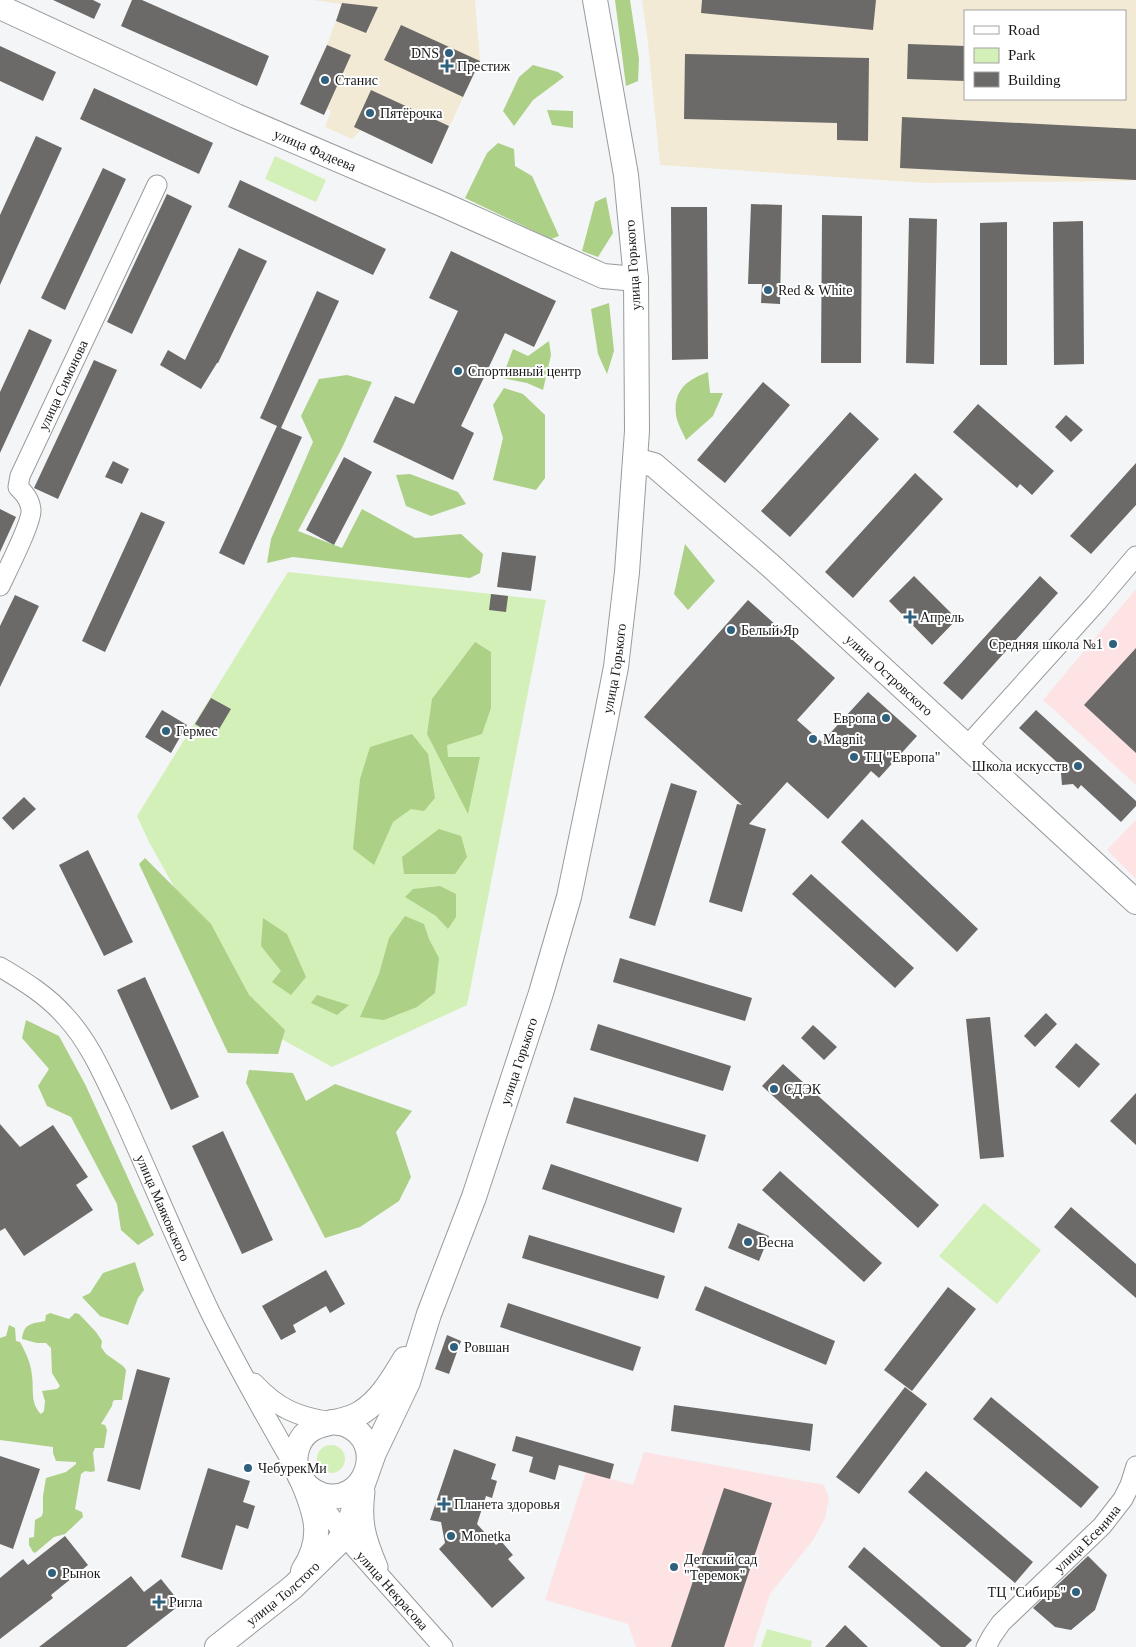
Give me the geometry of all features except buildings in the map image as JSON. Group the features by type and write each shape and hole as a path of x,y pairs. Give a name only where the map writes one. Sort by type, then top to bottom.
{"street":[{"name":"улица Горького","path":"367,1471 408,1382 429,1314 477,1188 540,993 569,897 616,667 627,572 637,430 636,279 626,175 595,0"},
{"name":"улица Фадеева","path":"0,7 236,116 438,202 603,276 636,279"},
{"name":"улица Симонова","path":"0,586 14,558 31,513 29,499 18,487 20,476 157,185"},
{"name":"улица Островского","path":"635,460 654,465 771,566 1136,902"},
{"path":"968,746 1136,556"},
{"name":"улица Маяковского","path":"0,967 16,976 53,1004 67,1018 95,1058 210,1311 237,1364 302,1480"},
{"name":"улица Горького","path":"332,1422 353,1418 375,1402 392,1381 429,1314"},
{"path":"237,1364 260,1390 284,1408 308,1418 347,1425 360,1434 368,1448 369,1464 364,1497 364,1530 383,1579"},
{"path":"293,1587 306,1566 317,1539 316,1517 295,1459 298,1445 301,1438 312,1428 332,1422"},
{"name":"улица Есенина","path":"986,1647 1001,1623 1102,1526 1123,1499 1136,1466"},
{"path":"302,1480 320,1494 339,1496 356,1487 367,1471"},
{"name":"улица Толстого","path":"217,1647 293,1587 328,1554 343,1534 352,1517 367,1471"},
{"name":"улица Некрасова","path":"302,1480 343,1534 443,1647"}],"shaded area":[{"path":"313,0 475,0 480,61 432,164 361,130 352,139 325,127 331,111 327,109 324,115 300,104 327,45 342,4"},
{"path":"642,0 1136,0 1136,179 1132,181 925,183 660,165"},
{"name":"Средняя школа №1","path":"1136,589 1136,785 1043,700"},
{"path":"1136,820 1136,879 1107,850"},
{"name":"Детский сад \"Теремок\"","path":"644,1452 824,1485 829,1498 825,1518 813,1540 770,1594 753,1647 636,1647 628,1624 545,1600 586,1472 633,1485"}],"green space":[{"path":"615,0 630,0 639,59 638,81 626,86"},
{"path":"533,65 558,72 564,77 533,100 514,126 503,111 519,77"},
{"path":"547,110 573,111 573,128 552,125"},
{"path":"498,143 514,149 515,166 532,176 559,236 551,239 465,198 487,153"},
{"path":"275,156 326,180 316,202 265,179"},
{"path":"606,197 613,233 598,257 582,251 595,202"},
{"path":"609,303 614,351 607,374 598,354 591,309"},
{"path":"549,341 551,355 543,390 527,383 502,378 513,349 528,356"},
{"path":"708,372 710,393 723,393 713,416 686,440 677,418 677,399 683,387"},
{"path":"347,375 372,382 342,448 298,531 342,548 362,509 415,538 461,534 483,554 480,573 470,578 293,557 267,563 271,539 313,442 301,416 319,379"},
{"path":"504,388 523,394 545,415 545,478 536,490 493,480 503,438 493,405"},
{"path":"410,474 458,492 466,504 431,516 406,506 396,475"},
{"path":"685,544 715,581 688,610 674,594"},
{"path":"288,572 546,600 467,1005 332,1067 249,1021 149,842 137,816"},
{"path":"475,642 491,652 491,708 482,734 447,745 448,757 480,757 468,814 427,734 432,699"},
{"path":"412,734 428,754 435,798 424,811 411,809 393,822 374,865 353,849 360,779 370,747"},
{"path":"439,829 461,836 467,857 455,874 404,874 402,857"},
{"path":"145,858 211,924 249,995 285,1030 278,1054 228,1053 139,864"},
{"path":"440,886 456,894 456,917 448,929 436,916 405,897 413,889"},
{"path":"405,916 424,924 439,958 435,993 417,1007 384,1020 360,1017 379,974 389,938"},
{"path":"263,918 287,934 306,977 291,995 272,982 281,971 261,946"},
{"path":"317,995 349,1005 337,1015 311,1003"},
{"path":"26,1020 59,1036 85,1084 154,1235 138,1245 121,1230 117,1204 71,1117 47,1106 38,1086 49,1069 22,1038"},
{"path":"249,1070 293,1073 306,1101 335,1084 412,1111 396,1132 411,1177 399,1201 360,1227 325,1238 246,1083"},
{"path":"984,1203 1041,1250 997,1304 939,1256"},
{"path":"135,1262 144,1290 138,1298 128,1325 100,1316 82,1297 90,1293 103,1273"},
{"path":"50,1313 69,1319 75,1313 79,1314 96,1332 102,1341 101,1347 106,1354 126,1370 122,1400 113,1401 101,1424 105,1425 107,1430 104,1448 95,1448 93,1453 95,1471 85,1471 81,1474 75,1509 82,1512 83,1517 65,1534 54,1537 35,1553 29,1545 29,1538 34,1537 35,1520 42,1516 46,1478 66,1472 76,1462 56,1461 53,1447 0,1440 0,1338 6,1336 9,1325 15,1328 16,1341 20,1342 29,1362 34,1401 41,1414 44,1411 45,1401 42,1391 57,1389 60,1386 52,1373 51,1348 46,1343 22,1339 26,1327 45,1321 46,1315"},
{"path":"331,1445 341,1449 345,1459 341,1469 331,1473 321,1469 317,1459 321,1449"},
{"path":"767,1629 812,1641 811,1647 761,1647"}],"place":[{"name":"DNS","path":"449,53"},
{"name":"Престиж","path":"447,66"},
{"name":"Станис","path":"325,80"},
{"name":"Пятёрочка","path":"370,113"},
{"name":"Red & White","path":"768,290"},
{"name":"Спортивный центр","path":"458,371"},
{"name":"Апрель","path":"910,617"},
{"name":"Белый Яр","path":"731,630"},
{"name":"Средняя школа №1","path":"1113,644"},
{"name":"Европа","path":"886,718"},
{"name":"Гермес","path":"166,731"},
{"name":"Magnit","path":"813,739"},
{"name":"ТЦ \"Европа\"","path":"854,757"},
{"name":"Школа искусств","path":"1078,766"},
{"name":"СДЭК","path":"774,1089"},
{"name":"Весна","path":"748,1242"},
{"name":"Ровшан","path":"454,1347"},
{"name":"ЧебурекМи","path":"248,1468"},
{"name":"Планета здоровья","path":"444,1504"},
{"name":"Monetka","path":"451,1536"},
{"name":"Детский сад \"Теремок\"","path":"674,1567"},
{"name":"Рынок","path":"52,1573"},
{"name":"ТЦ \"Сибирь\"","path":"1076,1592"},
{"name":"Ригла","path":"159,1602"}]}
